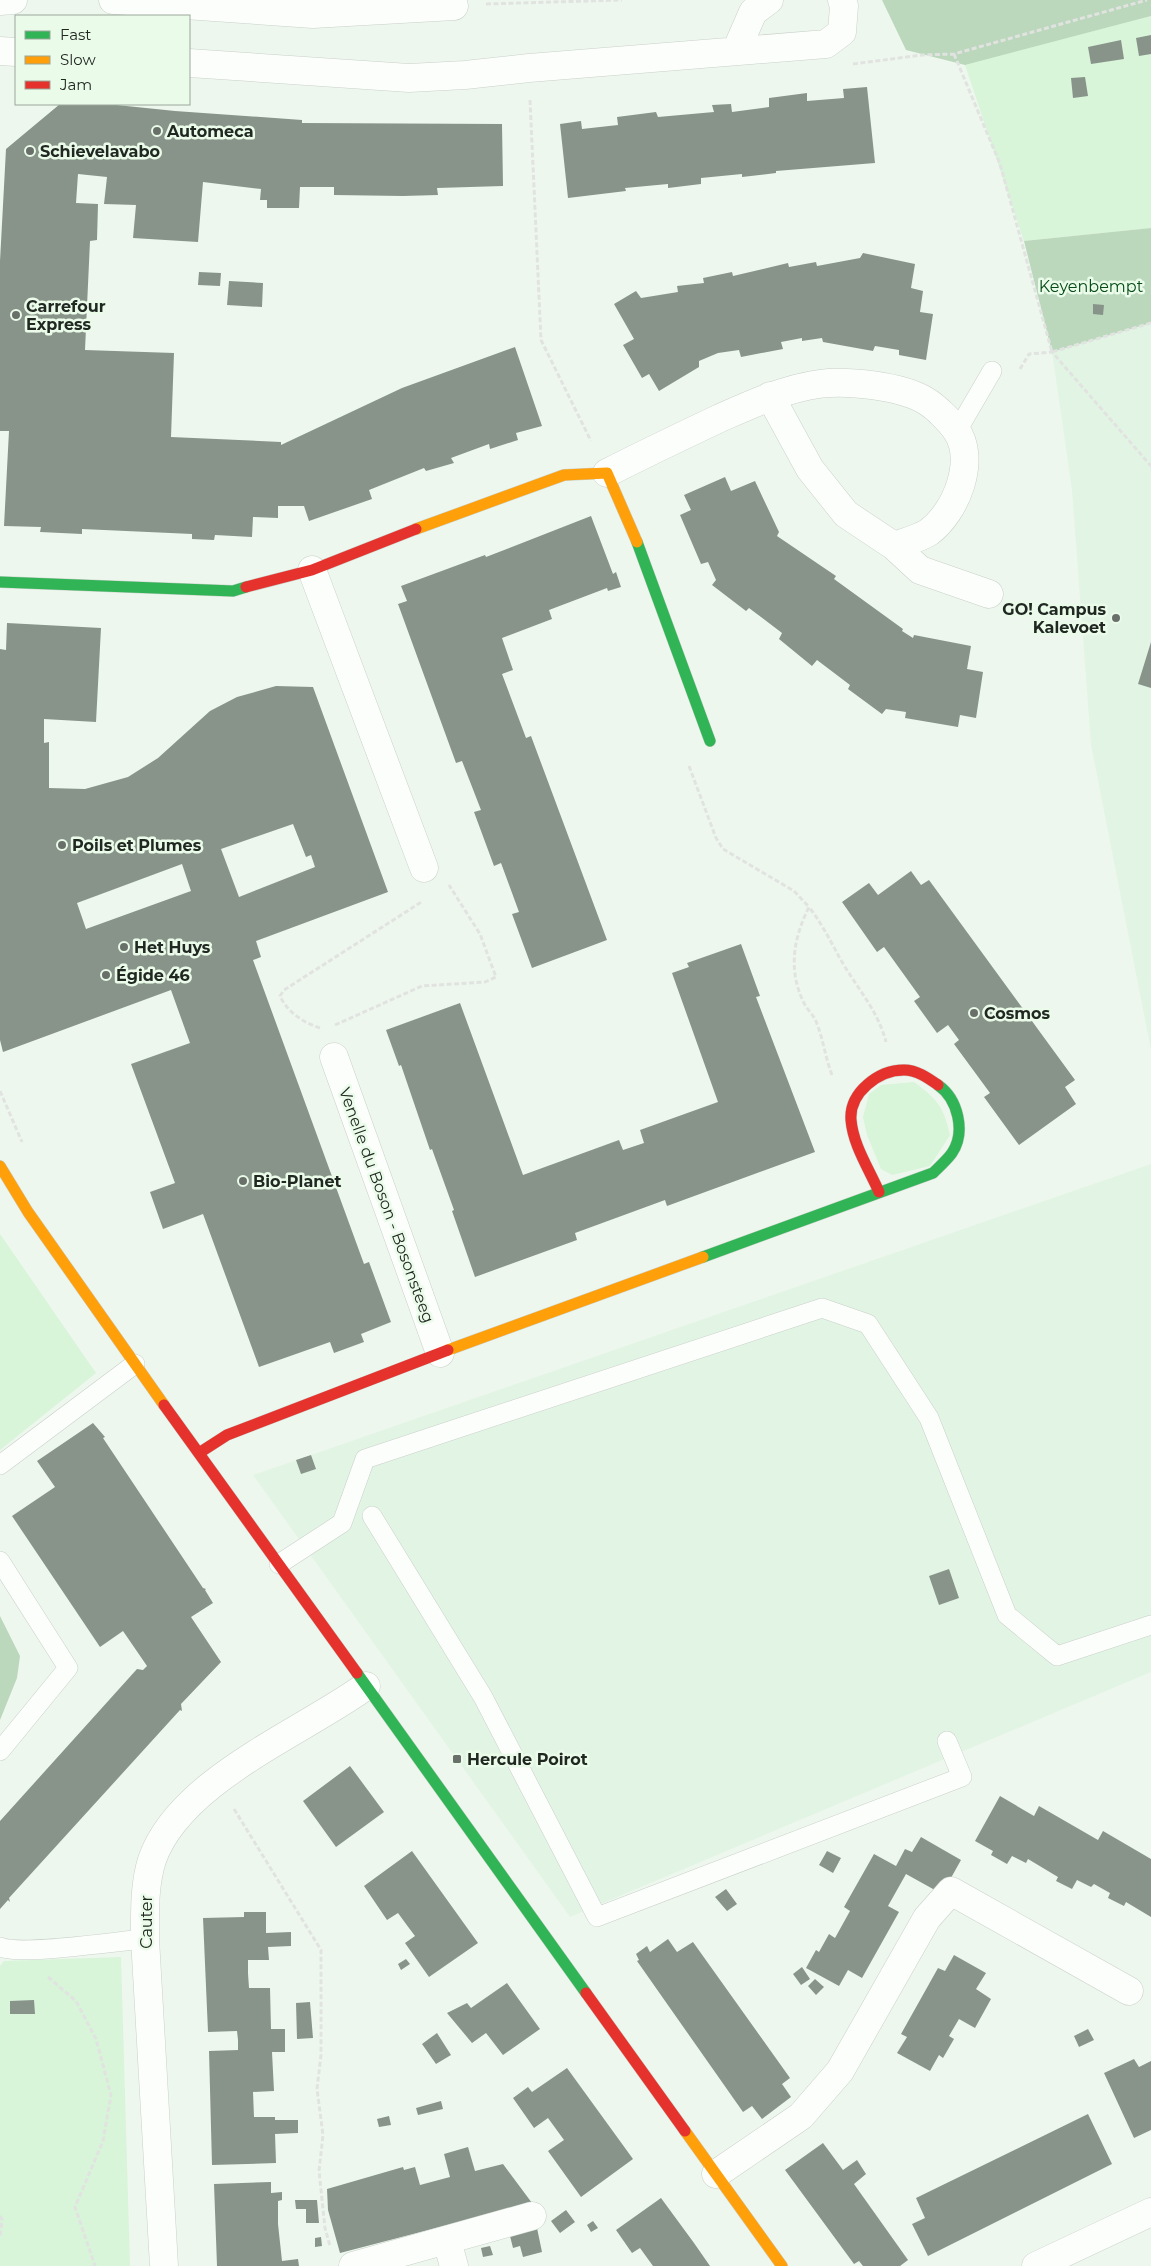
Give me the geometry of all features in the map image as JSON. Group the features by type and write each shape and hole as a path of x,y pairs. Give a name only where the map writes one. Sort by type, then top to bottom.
{"street":[{"path":"0,1 13,0"},
{"path":"113,0 313,14 454,6"},
{"path":"736,51 754,12 769,0"},
{"path":"190,63 409,78 465,76 529,68 826,44 842,32 844,6 842,0"},
{"path":"0,51 15,52"},
{"path":"0,582 233,591 312,570 451,515 564,475 607,473 671,441 770,396 820,384 851,384 899,390 927,402 957,431 964,453 962,484 949,510 929,532 894,546"},
{"path":"770,396 810,469 846,514 894,546 920,570 988,594"},
{"path":"607,473 631,525 710,741"},
{"path":"312,570 433,879"},
{"name":"Venelle du Boson - Bosonsteeg","path":"334,1057 440,1352"},
{"path":"199,1453 227,1435 440,1352 932,1174 947,1163 958,1143 959,1119 952,1097 935,1080 913,1071 890,1072 868,1082 853,1100 851,1124 879,1192"},
{"path":"0,1166 28,1212 135,1364 782,2266"},
{"name":"Cauter","path":"164,2266 145,1938 146,1887 153,1859 171,1825 204,1789 270,1746 337,1707 366,1686"},
{"path":"716,2174 801,2116 840,2071 927,1918 951,1891 1129,1991"},
{"path":"1036,2266 1151,2212"},
{"path":"342,2259 451,2254 532,2216"}],"lane":[{"path":"957,431 992,372"},
{"path":"279,1564 342,1523 365,1459 822,1308 868,1324 929,1418 1007,1615 1057,1656 1151,1625"},
{"path":"0,1465 135,1364"},
{"path":"372,1516 483,1697 597,1917 962,1776 948,1741"},
{"path":"0,1560 68,1668 0,1751"},
{"path":"0,1947 6,1950 36,1950 145,1938"}],"path":[{"path":"454,6 538,1 622,0"},
{"path":"868,63 922,55 954,54 1147,0"},
{"path":"954,54 1000,164 1052,352 1151,466"},
{"path":"529,68 541,340 607,473"},
{"path":"1029,354 1052,352 1151,323"},
{"path":"687,760 716,838 723,848 794,891 809,907 825,928 838,955 874,1012 887,1047"},
{"path":"426,899 284,990 280,996 284,1005 307,1024 326,1029 422,986 485,982 496,977 480,934 448,884 433,879"},
{"path":"809,907 800,924 793,950 795,980 804,1004 815,1019 834,1079"},
{"path":"204,1789 236,1810 321,1950 321,2055 317,2089 323,2135 319,2171 325,2228 342,2259"},
{"path":"40,1974 48,1977 76,2001 96,2039 111,2095 103,2141 75,2207 95,2266"},
{"path":"0,2216 2,2220 0,2238"}],"shaded area":[{"path":"1151,16 1151,228 1024,241 965,65"},
{"name":"GO! Campus Kalevoet","path":"1151,323 1151,1050 1091,745 1072,490 1052,352"},
{"path":"914,1082 938,1104 945,1117 950,1135 930,1166 892,1175 881,1169 867,1135 863,1117 869,1094 881,1085"},
{"path":"1151,1164 1151,1672 570,1917 253,1475"},
{"path":"0,1234 96,1373 0,1450"},
{"path":"121,1957 130,2266 0,2266 0,1966 4,1961"}],"green space":[{"path":"882,0 1151,0 1151,16 965,65 906,50"},
{"name":"Keyenbempt","path":"1151,228 1151,323 1052,352 1024,241"},
{"path":"0,1616 20,1656 17,1678 0,1720"}],"building":[{"path":"1151,35 1151,54 1139,56 1136,38"},
{"path":"1121,40 1124,59 1091,64 1088,47"},
{"path":"1085,77 1088,96 1073,98 1071,78"},
{"path":"867,87 875,163 776,171 776,173 742,177 742,174 701,178 701,184 668,188 668,184 625,188 626,191 568,198 560,124 581,121 582,129 618,125 617,117 656,112 658,117 714,112 712,105 731,104 732,112 769,107 769,98 807,93 807,101 844,98 843,89"},
{"path":"59,105 117,105 302,120 302,123 502,124 503,186 437,188 438,195 403,196 334,195 334,187 300,187 299,208 267,208 267,200 260,200 261,189 203,182 198,242 133,238 136,205 104,204 107,177 78,174 76,203 98,204 97,240 90,241 85,350 174,353 171,437 281,442 281,445 402,388 515,347 542,426 516,433 518,440 490,449 489,444 451,458 454,463 426,471 424,468 369,490 372,499 309,521 304,506 278,506 278,518 253,517 252,537 215,535 214,540 192,539 192,534 82,529 82,534 40,532 41,527 4,526 9,431 0,431 0,261 6,149"},
{"path":"863,253 915,264 911,288 923,291 920,312 933,314 926,360 899,355 899,350 875,346 873,351 823,342 822,338 802,341 802,338 781,342 783,349 741,357 739,350 718,353 699,361 699,367 659,391 649,374 642,378 623,345 634,339 614,304 636,291 641,298 678,292 677,286 704,283 703,278 732,272 733,276 788,263 789,267 816,262 817,266 860,258"},
{"path":"199,272 221,273 220,286 198,285"},
{"path":"229,281 263,283 262,307 227,305"},
{"path":"1093,304 1104,305 1103,315 1093,314"},
{"path":"725,477 731,491 755,481 779,532 777,536 836,576 834,579 903,629 902,631 913,638 914,635 971,646 967,669 983,672 976,718 960,715 958,727 905,718 906,712 886,709 882,714 848,689 850,685 817,660 812,666 779,639 782,633 749,608 746,611 712,585 716,580 708,562 701,564 680,515 691,510 684,495"},
{"path":"591,516 613,574 616,572 621,587 608,591 607,588 549,610 552,619 502,638 513,670 502,674 526,738 531,736 607,940 532,968 512,914 519,912 501,863 494,866 474,812 481,810 462,761 456,763 398,604 407,601 401,586 485,555 486,557"},
{"path":"7,623 101,628 96,722 44,719 44,743 49,742 49,788 85,789 128,777 158,758 210,711 237,697 276,686 313,687 388,892 256,941 261,957 253,960 364,1264 369,1262 391,1322 361,1334 364,1342 334,1353 330,1342 259,1367 203,1214 163,1229 150,1192 175,1183 131,1064 190,1043 171,990 3,1052 0,1040 0,649 6,650","holes":["293,824 306,857 311,855 315,867 239,897 221,849","182,864 191,891 86,929 77,903"]},
{"path":"1151,642 1151,688 1138,684"},
{"name":"Cosmos","path":"911,871 921,885 929,880 1075,1080 1065,1087 1076,1104 1019,1145 984,1097 990,1093 954,1044 959,1040 948,1025 937,1033 914,1001 920,997 884,947 877,952 842,902 869,883 878,895"},
{"path":"741,944 760,996 756,997 815,1152 667,1206 665,1200 575,1233 577,1240 475,1277 452,1211 454,1210 432,1149 430,1150 401,1065 399,1066 386,1030 460,1003 523,1175 619,1140 623,1150 644,1143 640,1130 718,1102 672,973 689,967 687,963"},
{"path":"93,1423 105,1437 103,1438 203,1588 206,1589 213,1603 191,1617 221,1662 181,1704 182,1711 180,1710 9,1898 10,1902 8,1900 0,1909 0,1821 137,1669 143,1670 147,1666 123,1631 100,1647 12,1516 55,1487 37,1461"},
{"path":"311,1455 316,1469 301,1474 296,1460"},
{"path":"949,1569 959,1598 939,1605 929,1576"},
{"path":"350,1766 384,1812 336,1847 303,1801"},
{"path":"1000,1796 1034,1816 1039,1806 1098,1840 1103,1831 1151,1859 1151,1917 1126,1902 1124,1906 1108,1898 1110,1893 1094,1884 1091,1887 1077,1880 1072,1889 1056,1881 1058,1877 1028,1859 1026,1863 1012,1856 1007,1864 991,1855 993,1851 975,1841"},
{"path":"921,1837 961,1860 942,1894 906,1874 888,1906 899,1912 862,1978 848,1970 839,1986 806,1968 816,1950 819,1952 829,1934 835,1938 850,1911 844,1907 874,1854 896,1866 905,1849 912,1852"},
{"path":"412,1851 478,1943 429,1977 405,1943 415,1936 398,1913 387,1920 364,1886"},
{"path":"827,1851 841,1858 833,1873 819,1865"},
{"path":"726,1889 737,1904 727,1911 715,1897"},
{"path":"244,1912 266,1912 266,1933 291,1932 291,1946 268,1947 269,1960 248,1960 248,1973 249,1988 270,1988 271,2029 285,2029 285,2052 272,2052 274,2091 253,2092 254,2117 275,2117 275,2120 298,2120 298,2133 275,2134 276,2163 212,2165 209,2051 238,2050 238,2040 237,2031 208,2032 203,1918 244,1917"},
{"path":"668,1939 677,1952 693,1942 790,2078 782,2084 791,2097 762,2119 752,2106 743,2112 637,1961 639,1960 636,1954 647,1946 650,1952"},
{"path":"954,1955 986,1973 976,1989 991,1999 975,2028 959,2019 949,2036 954,2039 943,2058 939,2055 930,2071 897,2053 907,2037 901,2034 938,1968 945,1971"},
{"path":"406,1959 410,1964 401,1970 398,1964"},
{"path":"802,1967 810,1979 801,1985 793,1974"},
{"path":"815,1979 824,1987 816,1995 808,1986"},
{"path":"507,1983 540,2029 503,2055 486,2033 472,2043 447,2013 467,2003 471,2008"},
{"path":"34,2000 35,2014 10,2014 10,2001"},
{"path":"310,2002 313,2038 297,2039 296,2003"},
{"path":"1088,2029 1094,2040 1079,2047 1074,2036"},
{"path":"437,2033 451,2055 436,2064 422,2044"},
{"path":"1134,2059 1139,2067 1151,2061 1151,2130 1134,2138 1104,2073"},
{"path":"567,2068 633,2159 581,2197 548,2151 564,2140 548,2118 534,2128 513,2098 528,2087 532,2092"},
{"path":"441,2101 443,2109 418,2115 416,2108"},
{"path":"1088,2114 1112,2164 928,2256 912,2224 925,2218 916,2198"},
{"path":"389,2116 391,2125 379,2127 377,2119"},
{"path":"823,2143 843,2170 857,2160 866,2174 854,2184 908,2260 900,2266 863,2266 859,2261 854,2264 785,2170"},
{"path":"468,2147 475,2171 503,2164 532,2203 340,2253 328,2210 327,2189 403,2167 404,2170 415,2167 420,2185 450,2177 444,2154"},
{"path":"271,2182 271,2193 282,2192 282,2200 278,2201 278,2224 282,2261 298,2259 299,2266 217,2266 214,2184"},
{"path":"661,2198 710,2266 653,2266 640,2248 632,2253 616,2230"},
{"path":"295,2200 317,2200 319,2223 306,2223 306,2209 296,2209"},
{"path":"566,2210 575,2222 560,2233 551,2221"},
{"path":"593,2221 598,2228 591,2232 587,2225"},
{"path":"537,2228 542,2252 523,2257 520,2246 513,2248 510,2236"},
{"path":"321,2237 322,2246 315,2247 315,2238"},
{"path":"490,2246 493,2255 483,2257 481,2248"}],"traffic: fast":[{"path":"637,542 710,741"},
{"path":"0,582 233,591 246,587"},
{"path":"703,1257 933,1173 952,1153 959,1135 958,1116 955,1107 945,1091 938,1085"},
{"path":"357,1673 586,1993"}],"traffic: slow":[{"path":"416,529 564,475 607,473 637,542"},
{"path":"0,1166 28,1212 164,1405"},
{"path":"448,1350 703,1257"},
{"path":"685,2131 782,2266"}],"traffic: jam":[{"path":"246,587 312,570 416,529"},
{"path":"879,1192 862,1157 852,1129 852,1110 855,1101 867,1085 884,1074 894,1071 913,1071 938,1085"},
{"path":"199,1453 227,1435 448,1350"},
{"path":"164,1405 357,1673"},
{"path":"586,1993 685,2131"}],"place":[{"name":"Automeca","path":"157,131"},
{"name":"Schievelavabo","path":"30,151"},
{"name":"Carrefour Express","path":"16,315"},
{"name":"GO! Campus Kalevoet","path":"1116,618"},
{"name":"Poils et Plumes","path":"62,845"},
{"name":"Het Huys","path":"124,947"},
{"name":"Égide 46","path":"106,975"},
{"name":"Cosmos","path":"974,1013"},
{"name":"Bio-Planet","path":"243,1181"},
{"name":"Hercule Poirot","path":"457,1759"}]}
